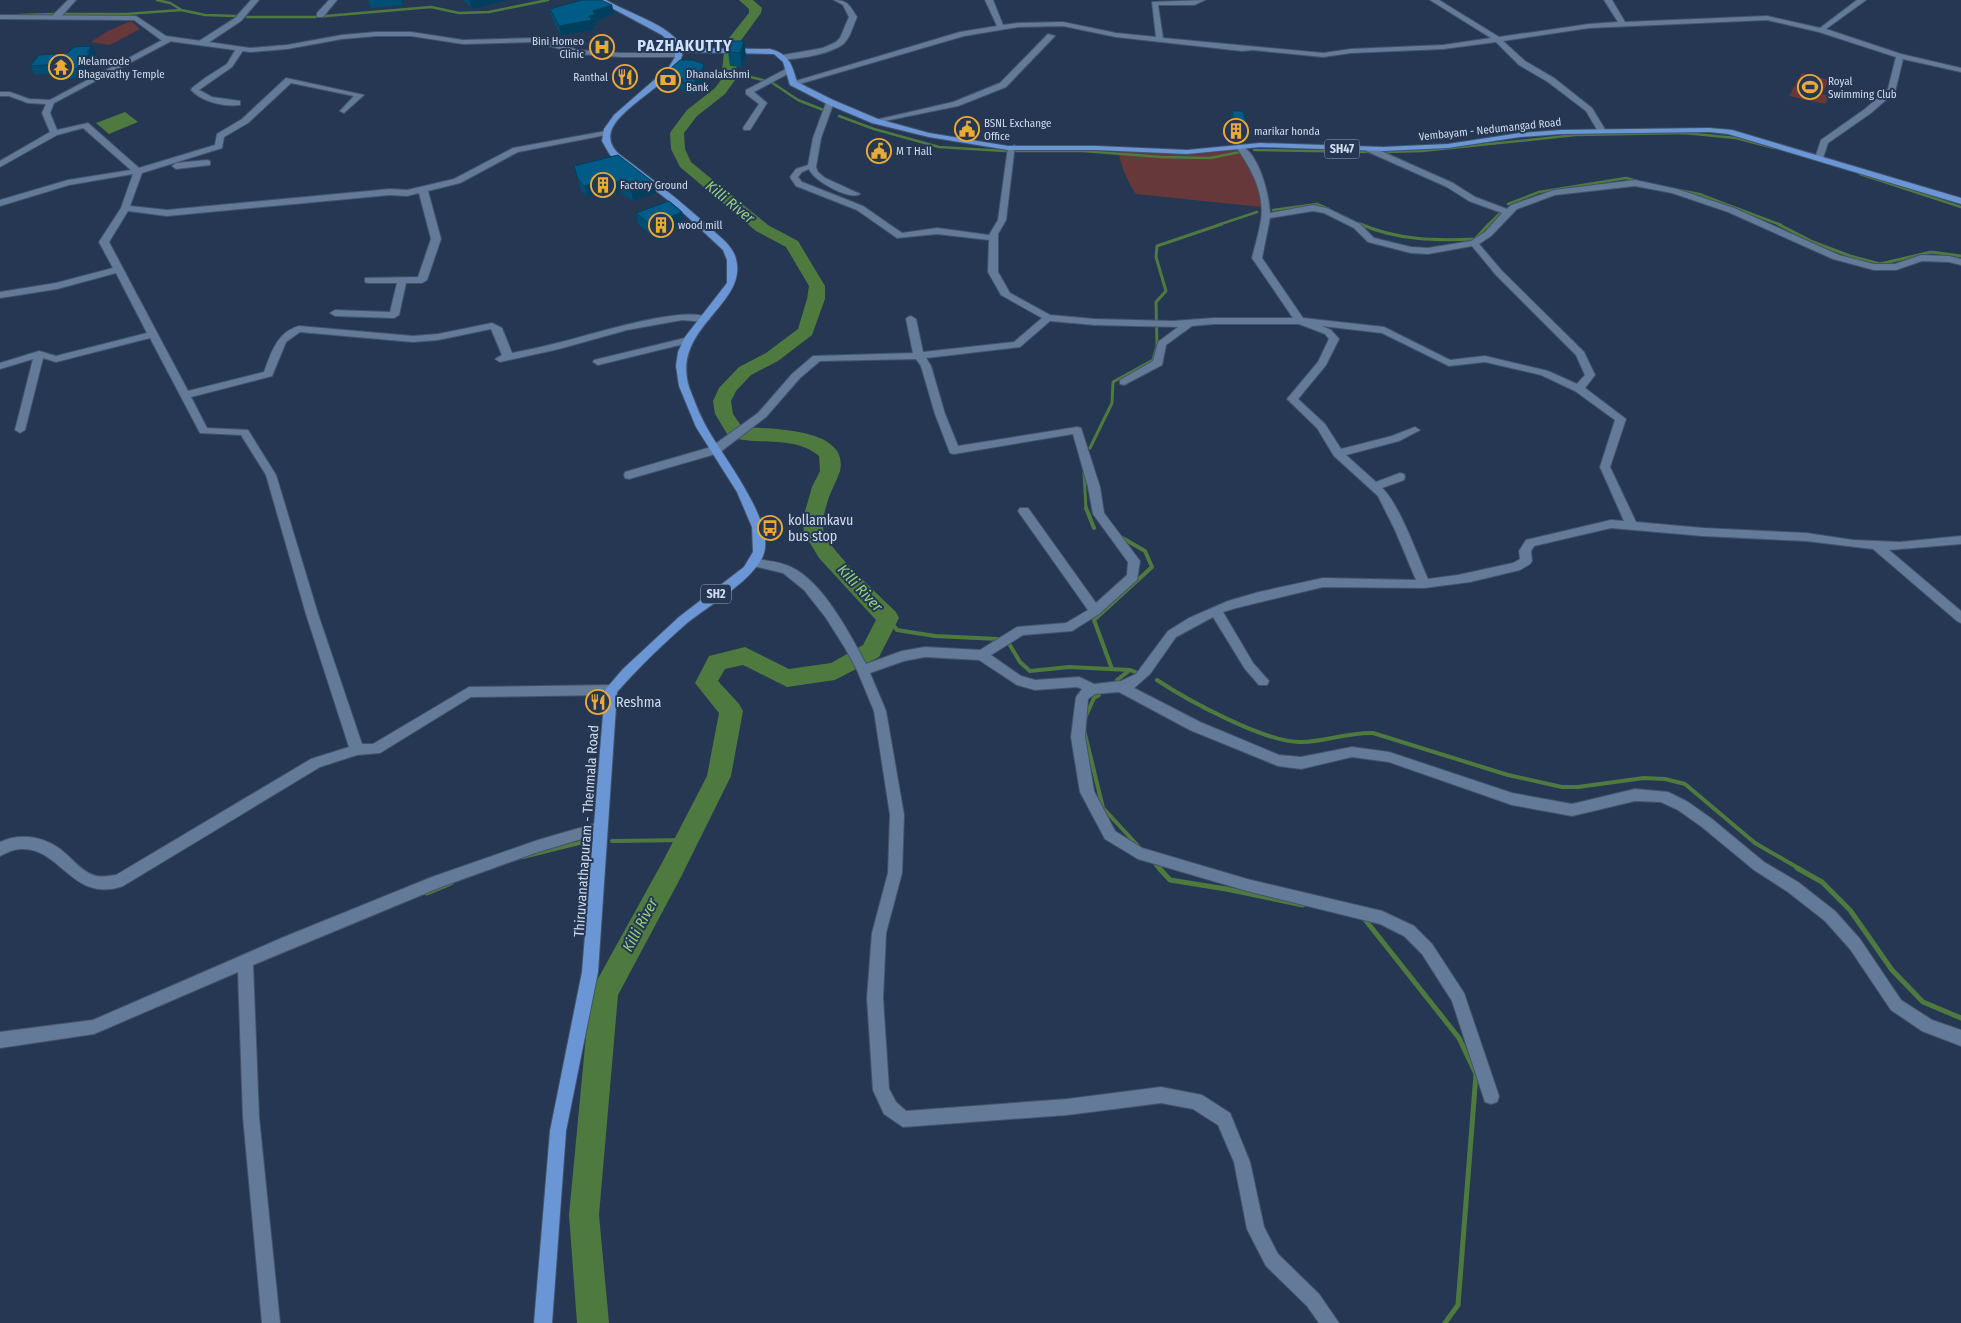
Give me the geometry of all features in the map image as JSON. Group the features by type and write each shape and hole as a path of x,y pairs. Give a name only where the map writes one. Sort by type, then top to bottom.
{"main road":[{"path":"601,0 653,27 673,41 679,52"},
{"path":"679,52 721,50 781,53 786,58 793,84"},
{"path":"679,52 667,74 618,115 606,133 606,142 612,152 665,191 727,249 732,260 732,283 689,340 683,352 681,366 684,386 701,427 742,492 758,527 759,552 753,562"},
{"name":"Vembayam - Nedumangad Road","path":"793,84 875,121 929,135 1012,147 1187,152 1260,145 1369,149 1448,146 1520,135 1602,131 1709,130 1729,132 1961,201"},
{"name":"SH2","path":"611,690 627,672 682,620 748,570 753,562"},
{"name":"Thiruvanathapuram - Thenmala Road","path":"543,1323 558,1130 590,972 596,912 600,828 611,690"}],"street":[{"path":"56,17 72,0"},
{"path":"202,43 237,20 250,8 255,0"},
{"path":"320,15 333,0"},
{"path":"786,58 832,48 844,40 847,27 853,17 846,4 838,0"},
{"path":"989,0 1001,28"},
{"path":"1160,40 1154,3 1194,4 1201,0"},
{"path":"1434,0 1496,38 1522,63 1551,80 1589,110 1602,131"},
{"path":"1608,0 1623,25"},
{"path":"1821,30 1862,0"},
{"path":"0,17 136,18 164,38 250,50 287,47 342,37 376,34 411,34 463,42 534,40 579,52 621,55 679,52"},
{"path":"793,84 963,34 1018,25 1063,24 1116,35 1242,49 1253,48 1323,55 1351,51 1443,47 1589,26 1767,18 1821,30 1900,56 1961,70"},
{"path":"875,121 955,104 1003,86 1051,36"},
{"path":"0,94 10,94 28,100 51,102 171,39"},
{"path":"237,103 220,101 198,94 195,90 230,66 240,49"},
{"path":"1819,158 1824,142 1868,111 1892,90 1900,56"},
{"path":"747,128 763,103 749,92 789,71"},
{"path":"138,171 219,146 220,136 245,121 289,80 360,94 344,110"},
{"path":"51,102 46,113 54,132"},
{"path":"830,102 813,151 812,166 814,174 822,180 856,194"},
{"path":"0,164 54,132 85,125 138,171"},
{"path":"125,208 167,213 423,190 457,181 516,150 606,133"},
{"path":"1012,147 1002,220 994,234 993,272 1006,295 1048,318 1095,322 1173,324 1300,321 1384,330 1449,363 1485,359 1544,373 1580,389 1621,419 1605,467 1631,524"},
{"path":"1240,147 1253,162 1263,186 1266,216 1257,258 1300,321 1328,332 1334,339 1322,362 1292,399 1321,426 1338,453 1382,494 1424,584"},
{"path":"1369,149 1450,185 1472,199 1508,212"},
{"path":"0,203 59,185 138,171 207,163"},
{"path":"812,166 800,169 795,174 794,177 799,184 860,208 900,236 937,231 994,238"},
{"path":"138,171 125,208 104,242 204,431 244,432 271,475 312,614 358,750"},
{"path":"1266,216 1313,208 1327,211 1357,226 1371,240 1411,250 1428,251 1474,243 1488,234 1514,207 1554,193 1635,183 1674,191 1731,210 1836,257 1874,268 1896,267 1921,258 1949,259 1961,262"},
{"path":"368,280 422,280 436,238 423,190"},
{"path":"1474,243 1499,273 1580,354 1590,375 1580,389"},
{"path":"0,295 56,286 119,269"},
{"path":"335,313 394,315 402,280"},
{"path":"186,395 268,374 280,344 292,331 299,329 413,339 438,337 492,326 497,328 504,358 566,344 607,331 682,317 705,319"},
{"path":"629,475 715,450 762,415 796,376 817,358 919,356 1017,346 1048,318"},
{"path":"911,319 919,356 926,366 940,414 954,450 1077,430 1094,487 1099,514 1134,561 1133,577 1095,611 1068,628 1021,630 982,655"},
{"path":"1124,382 1158,364 1161,344 1190,323"},
{"path":"0,366 39,354 56,359 154,334"},
{"path":"598,362 689,340"},
{"path":"20,430 39,354"},
{"path":"1338,453 1395,439 1415,430"},
{"path":"1373,487 1400,477"},
{"path":"1024,512 1095,611"},
{"path":"1491,1096 1459,998 1427,949 1409,931 1382,918 1247,885 1138,853 1110,835 1087,792 1078,737 1082,697 1092,690 1123,688 1136,681 1166,638 1186,625 1245,599 1327,582 1424,584 1516,567 1526,561 1525,551 1530,543 1611,524 1631,524 1703,532 1806,537 1853,544 1900,546 1961,540"},
{"path":"1876,545 1961,618"},
{"path":"753,562 788,570 805,582 842,632 863,670 880,711 896,815 895,873 879,933 875,998 881,1090 890,1108 903,1119 1067,1107 1161,1094 1196,1102 1224,1119 1242,1162 1256,1229 1272,1260 1313,1300 1330,1323"},
{"path":"1216,611 1249,666 1263,681"},
{"path":"863,670 902,656 925,652 982,655 1017,680 1035,685 1079,682 1092,690"},
{"path":"1123,688 1196,726 1278,760 1301,763 1352,752 1389,757 1512,799 1572,810 1636,795 1663,796 1683,806 1707,823 1759,866 1793,887 1830,916 1855,944 1896,1005 1927,1026 1961,1038"},
{"path":"0,850 5,846 24,842 56,854 75,872 95,882 118,881 316,763 358,750 375,749 469,692 611,690"},
{"path":"0,1040 94,1027 437,882 538,846 600,828"},
{"path":"245,962 251,1117 271,1323"}],"shaded area":[{"path":"131,21 140,29 110,45 91,42 108,31"},
{"name":"Royal Swimming Club","path":"1802,73 1829,80 1822,94 1829,96 1825,104 1789,96"},
{"path":"125,112 138,122 109,134 96,123"},
{"path":"1238,147 1258,181 1261,207 1136,194 1124,172 1119,154 1119,149 1199,153 1218,152"}],"building":[{"path":"582,0 601,0 612,5 593,11 595,15 589,16 592,20 559,26 550,9"},
{"path":"729,41 744,41 740,53 728,52"},
{"path":"92,46 87,52 90,52 76,69 57,70 62,64 30,66 39,55 68,53 74,47"},
{"path":"680,60 692,60 704,64 701,73 694,83 682,82 683,79 663,75"},
{"path":"1232,111 1243,111 1246,122 1234,122"},
{"path":"618,155 653,182 631,190 618,181 613,184 608,179 584,186 578,179 574,166"},
{"path":"669,201 682,212 651,225 636,213"}],"waterway":[{"path":"157,0 170,3 180,9"},
{"path":"247,17 314,17 431,7 459,13 489,12 548,0"},
{"name":"Killi River","path":"593,1323 584,1215 604,993 672,869 719,776 731,711 706,683 717,662 745,656 787,678 835,671 871,651 888,618 826,553 814,533 813,518 822,487 830,471 829,454 816,443 794,437 736,433 724,414 722,401 728,388 745,371 772,357 806,331 816,299 817,286 792,244 762,228 725,198 685,164 678,149 677,133 692,113 720,91 728,80 732,43 755,13 756,8 745,0"},
{"path":"64,14 126,14 181,10 205,15 236,16"},
{"path":"20,15 55,14"},
{"path":"729,72 763,80"},
{"path":"771,82 798,100 826,111"},
{"path":"839,116 874,129 939,147 1005,151 1083,151 1161,157 1210,158 1240,152"},
{"path":"1386,152 1422,151 1576,135 1684,133 1736,138 1774,148"},
{"path":"1254,150 1368,152"},
{"path":"1860,174 1961,207"},
{"path":"1508,204 1539,192 1626,178 1638,181"},
{"path":"1679,190 1699,194 1781,225"},
{"path":"1273,210 1317,204 1329,209"},
{"path":"1218,225 1257,212"},
{"path":"1489,224 1501,212"},
{"path":"1358,223 1363,225"},
{"path":"1090,448 1112,403 1113,382 1153,360 1157,346 1156,302 1166,291 1156,257 1157,246 1222,224"},
{"path":"1360,224 1402,236 1445,240 1475,239 1489,224"},
{"path":"1778,224 1813,242 1850,256 1880,264 1931,252 1961,256"},
{"path":"1084,473 1086,509"},
{"path":"1086,508 1094,528"},
{"path":"1112,669 1094,620 1152,567 1145,551 1119,536"},
{"path":"888,618 897,630 935,636 998,639"},
{"path":"1008,642 1020,662 1030,671 1069,667 1130,670"},
{"path":"1117,680 1130,670"},
{"path":"1130,670 1138,673"},
{"path":"1157,680 1227,719 1268,736 1286,740 1310,742 1355,734 1373,733 1508,775 1562,787 1578,787 1644,778 1665,779 1685,784 1755,843 1800,869"},
{"path":"1085,718 1094,698 1099,695"},
{"path":"1084,730 1103,808 1140,848"},
{"path":"612,841 687,840"},
{"path":"523,857 587,841"},
{"path":"1156,865 1159,868"},
{"path":"1159,868 1170,880 1226,889 1303,905"},
{"path":"1797,868 1822,882 1850,910 1892,970 1923,1002 1961,1018"},
{"path":"427,893 451,883"},
{"path":"1363,917 1459,1038 1476,1074 1458,1305 1445,1323"}],"place":[{"name":"Bini Homeo Clinic","path":"602,47"},
{"name":"Melamcode Bhagavathy Temple","path":"61,67"},
{"name":"Ranthal","path":"625,77"},
{"name":"Dhanalakshmi Bank","path":"668,80"},
{"name":"Royal Swimming Club","path":"1810,87"},
{"name":"BSNL Exchange Office","path":"967,129"},
{"name":"marikar honda","path":"1236,131"},
{"name":"M T Hall","path":"879,151"},
{"name":"Factory Ground","path":"603,185"},
{"name":"wood mill","path":"661,225"},
{"name":"kollamkavu bus stop","path":"770,528"},
{"name":"Reshma","path":"598,702"}],"district":[{"name":"PAZHAKUTTY","path":"685,45"}]}
